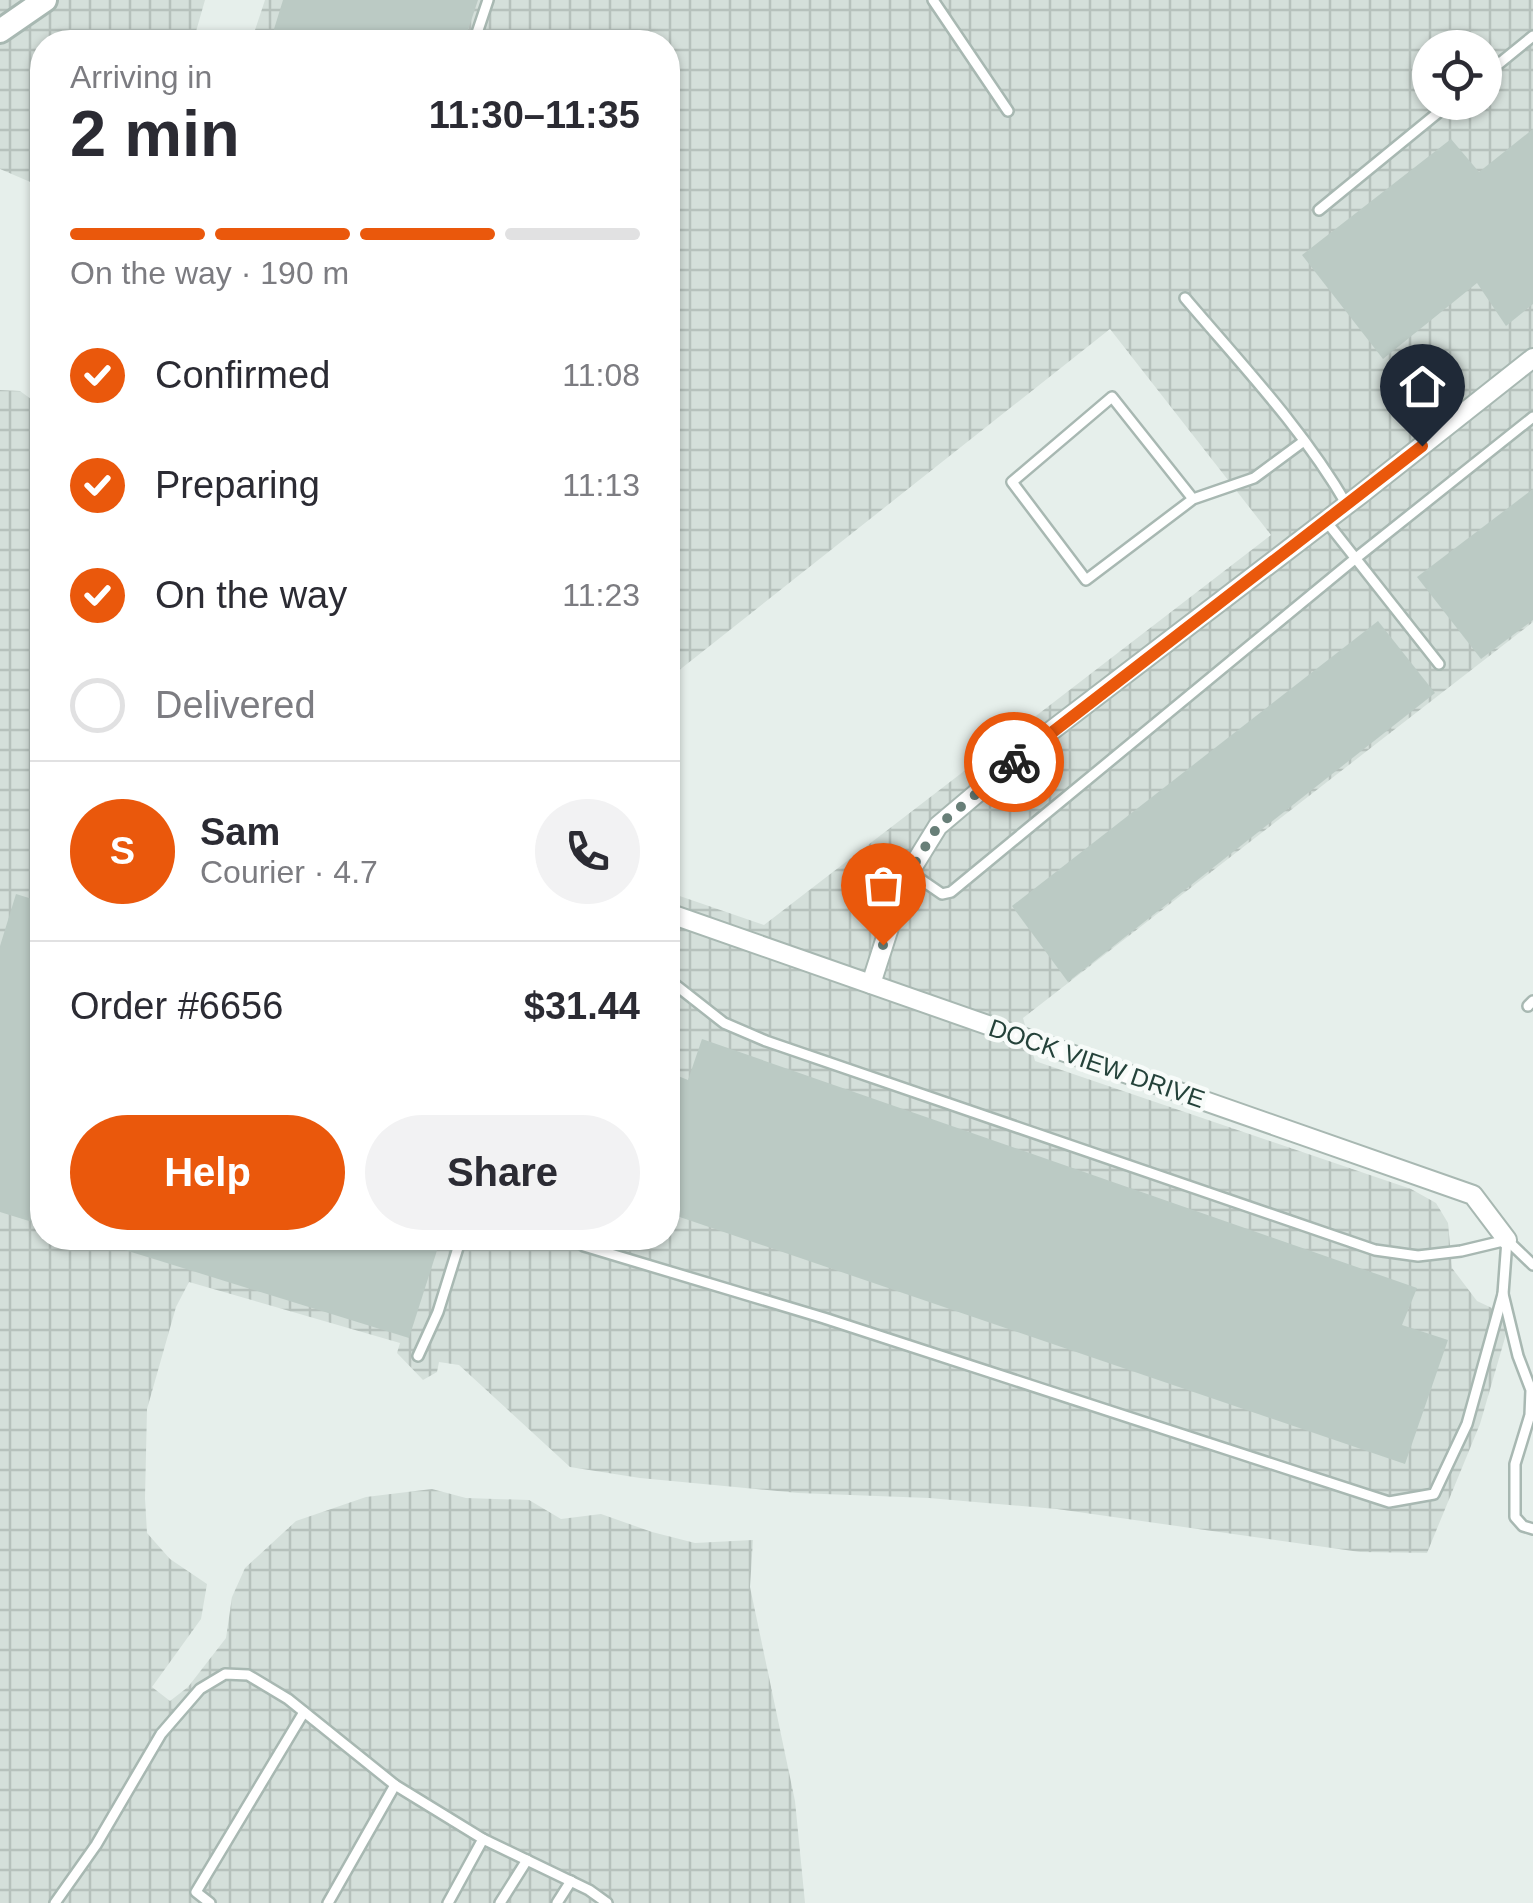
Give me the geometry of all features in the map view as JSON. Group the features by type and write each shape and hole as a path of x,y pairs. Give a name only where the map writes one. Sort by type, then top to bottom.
{"street":[{"path":"0,32 44,0"},
{"path":"872,984 904,881 938,826 1047,734 1533,358"},
{"name":"DOCK VIEW DRIVE","path":"680,917 1472,1195 1507,1240"}],"lane":[{"path":"478,30 488,0"},
{"path":"932,0 1008,111"},
{"path":"1502,61 1533,36"},
{"path":"1319,210 1429,120"},
{"path":"1185,298 1304,440 1347,505"},
{"path":"1193,499 1112,398 1012,482 1086,580 1193,499 1254,478 1304,440"},
{"path":"910,872 942,894 950,892 1356,558 1533,418"},
{"path":"1326,521 1438,664"},
{"path":"680,989 724,1023 766,1041 1375,1250 1418,1256 1507,1240"},
{"path":"1507,1240 1533,1266"},
{"path":"597,1250 824,1318 1389,1502 1434,1494 1467,1424 1503,1294 1507,1240"},
{"path":"418,1356 438,1312 457,1250"},
{"path":"1503,1294 1531,1390 1530,1415 1515,1464 1514,1517 1523,1526 1533,1528"},
{"path":"55,1903 96,1846 161,1734 200,1689 225,1674 248,1675 304,1712 395,1785 483,1839 589,1890 607,1903"},
{"path":"210,1903 196,1892 304,1712"},
{"path":"328,1903 395,1785"},
{"path":"448,1903 483,1839"},
{"path":"500,1903 527,1860"},
{"path":"556,1903 571,1881"}],"shaded area":[{"path":"0,0 205,0 196,30 30,30 30,182 0,169"},
{"path":"265,0 1533,0 1533,622 1023,1018 1035,1061 1411,1189 1436,1203 1448,1223 1452,1268 1477,1301 1511,1317 1480,1424 1427,1553 1360,1552 1057,1509 929,1498 798,1493 570,1467 459,1365 439,1362 437,1372 423,1380 397,1353 400,1343 189,1282 176,1307 147,1409 147,1533 170,1559 207,1584 201,1619 152,1687 170,1701 188,1687 226,1638 232,1597 245,1568 296,1521 366,1497 432,1489 466,1498 529,1500 561,1519 601,1514 695,1543 753,1540 750,1587 795,1801 805,1903 0,1903 0,390 20,391 30,398 30,1250 680,1250 680,896 764,925 1271,535 1110,329 680,669 680,30 255,30"}],"building":[{"path":"283,0 478,0 468,30 274,30"},
{"path":"1533,129 1533,304 1506,326 1477,283 1383,359 1302,255 1451,139 1479,172"},
{"path":"1533,489 1533,620 1481,659 1417,577"},
{"path":"1378,621 1435,693 1068,982 1012,906"},
{"path":"16,894 30,898 30,1221 0,1212 0,946"},
{"path":"702,1039 1417,1288 1402,1325 1448,1340 1405,1464 680,1217 680,1077 688,1080"},
{"path":"125,1250 437,1250 409,1338"}],"way so far":[{"path":"883,945 904,881 938,826 1014,762"}],"route":[{"path":"1014,762 1422,446"}]}
